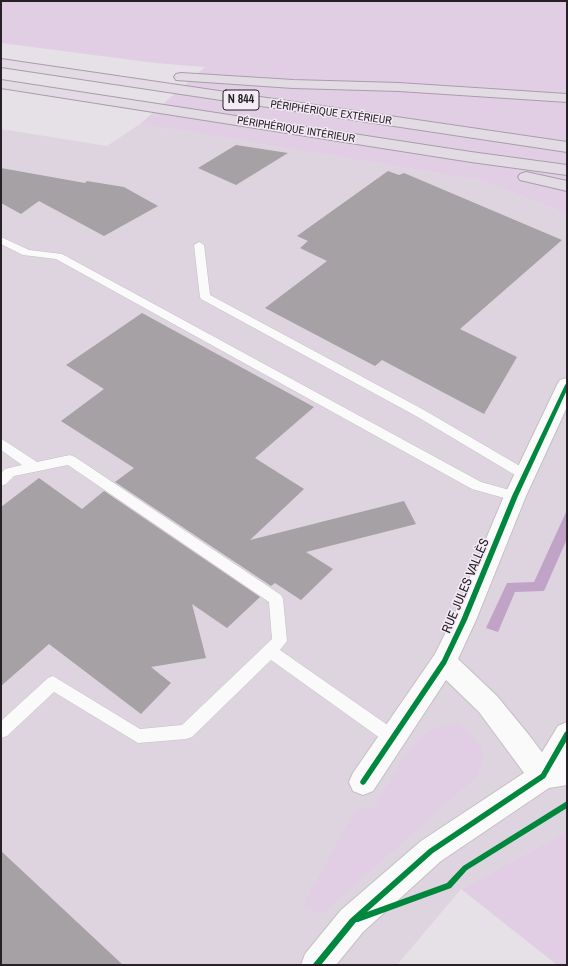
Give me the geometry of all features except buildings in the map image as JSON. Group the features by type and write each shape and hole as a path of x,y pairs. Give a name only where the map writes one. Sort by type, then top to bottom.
{"highway":[{"name":"PÉRIPHÉRIQUE EXTÉRIEUR","path":"1,63 567,147"},
{"path":"18,66 57,63 147,75 232,81 399,86 567,98"},
{"name":"PÉRIPHÉRIQUE INTÉRIEUR","path":"1,84 471,157 567,170"},
{"path":"471,157 500,172 567,186"}],"street":[{"name":"RUE JULES VALLÈS","path":"363,782 444,662 464,620 515,496 567,385"},
{"path":"444,662 488,704 520,744 555,774"},
{"path":"316,965 352,921 431,851 555,774 567,734"}],"lane":[{"path":"1,240 27,253 58,256 478,486 515,496"},
{"path":"199,246 205,297 420,413 525,475"},
{"path":"1,444 35,467"},
{"path":"1,481 10,472 70,460 276,599 280,641 186,732 138,736 53,683 1,731"},
{"path":"270,651 393,738"}],"shaded area":[{"path":"1,1 567,1 567,214 483,181 140,124 205,67 155,63 1,43"},
{"path":"140,124 483,181 567,214 567,831 461,889 397,965 1,965 1,129 107,146"},
{"path":"567,510 567,539 544,591 515,592 498,632 486,628 507,583 534,582"},
{"path":"456,723 471,733 479,743 483,760 477,776 322,914 302,907 355,810 375,807 394,772 410,749 420,739 430,731 441,726"},
{"path":"567,831 567,965 557,965 461,889"}],"cycle path":[{"path":"363,782 444,662 464,620 515,496 567,385"},
{"path":"316,965 352,921 431,851 543,776 567,734"},
{"path":"358,919 449,886 465,868 567,804"}]}
